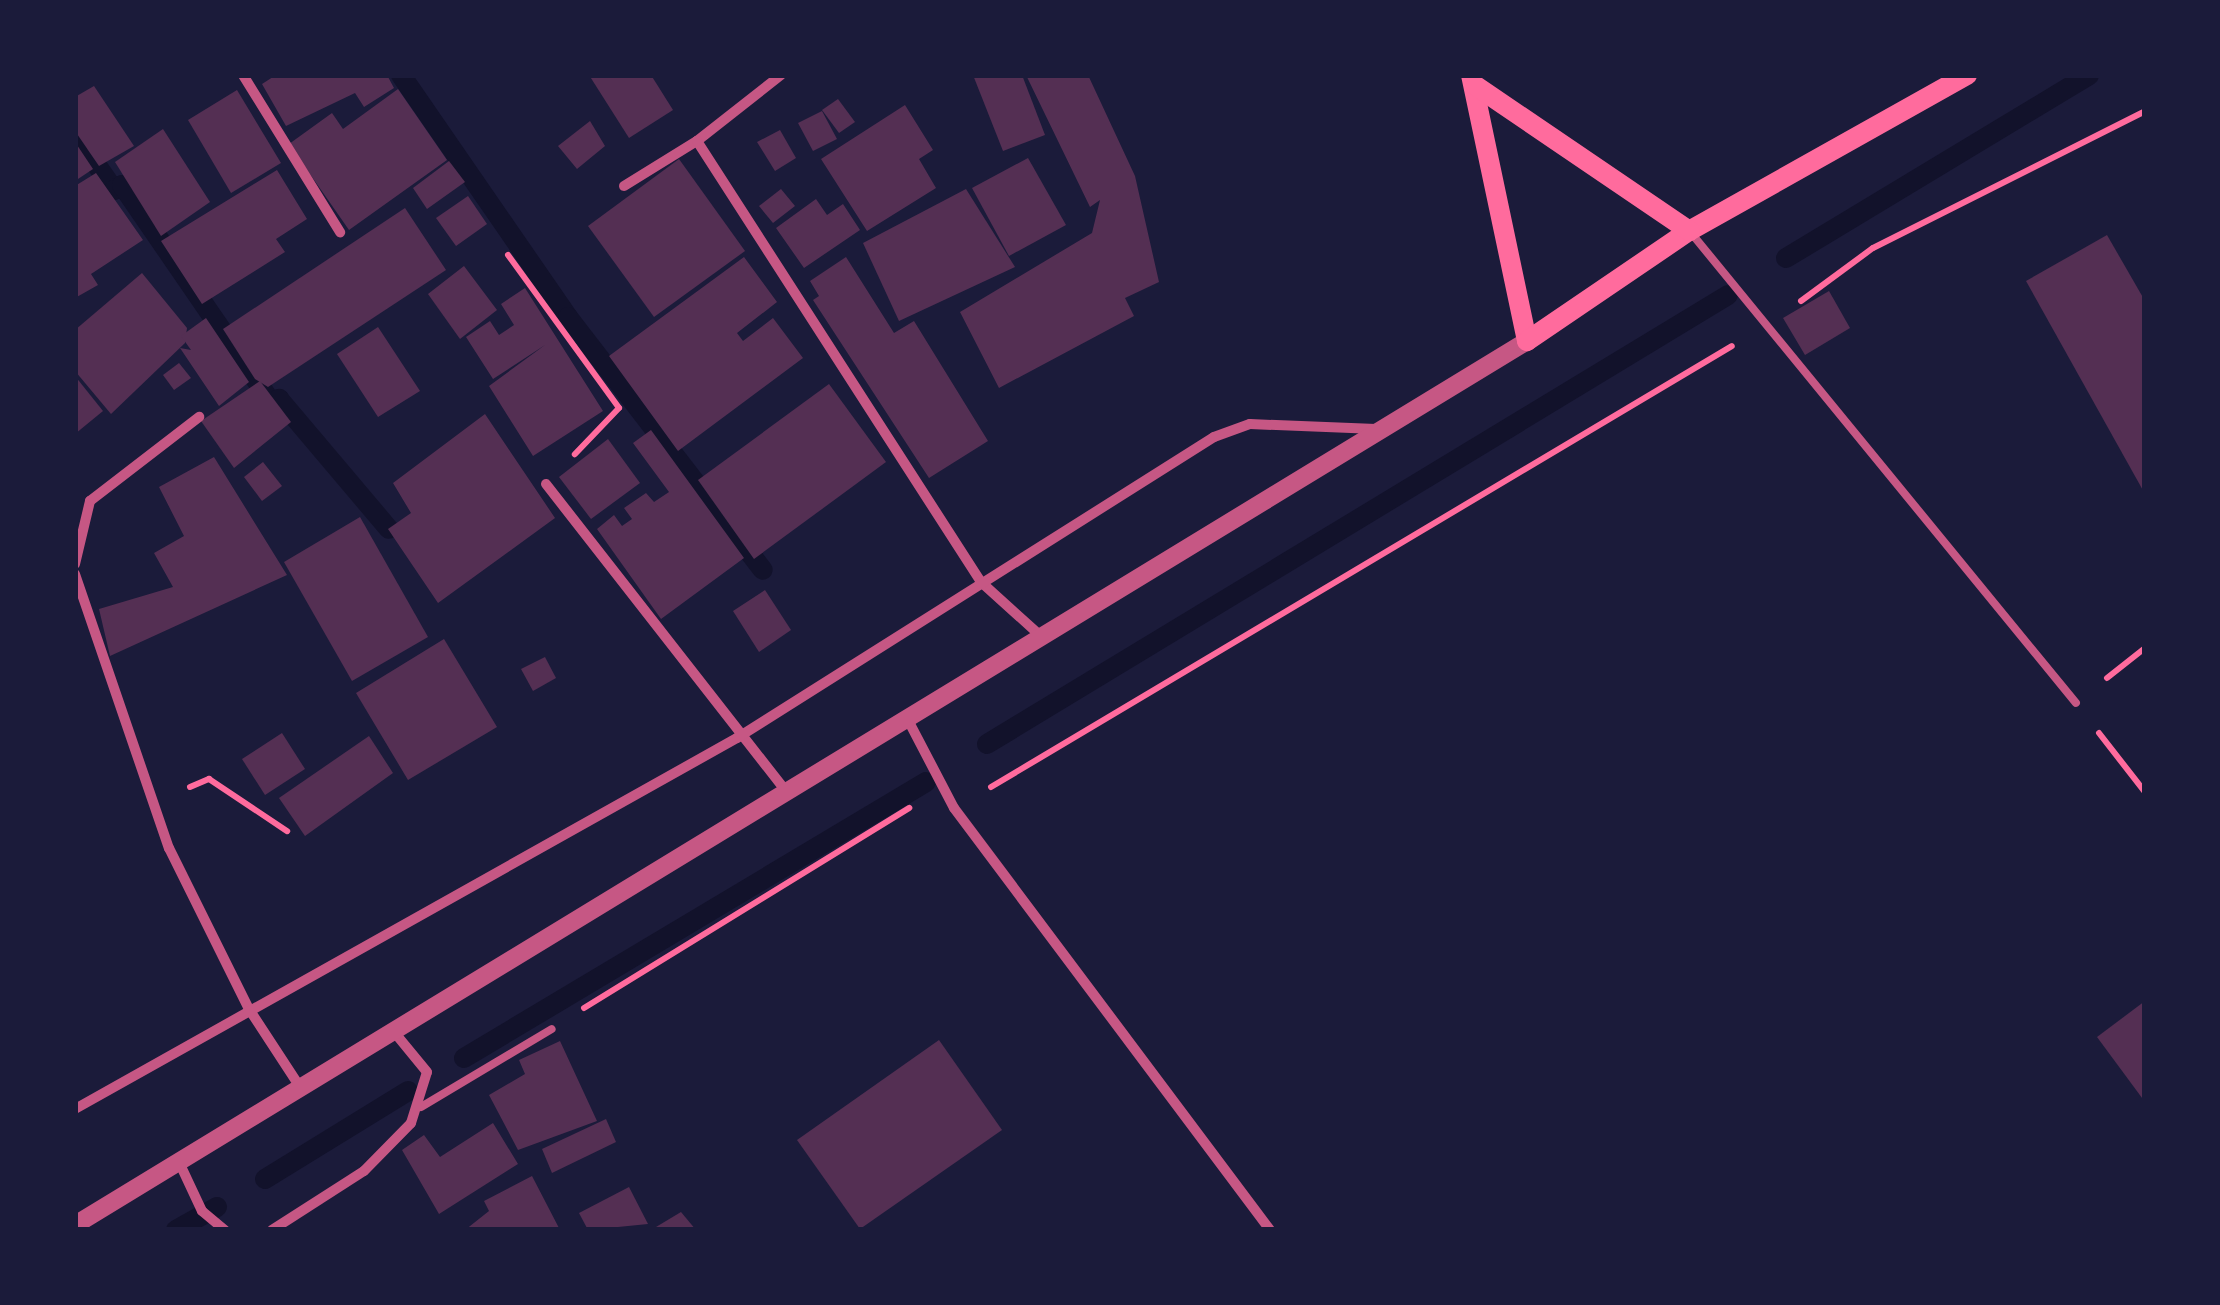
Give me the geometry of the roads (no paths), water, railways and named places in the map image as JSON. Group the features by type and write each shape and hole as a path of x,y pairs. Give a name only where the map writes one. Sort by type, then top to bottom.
{"main road":[{"path":"1474,81 1527,341 1689,231 1966,75"},
{"path":"1474,81 1689,231"}],"street":[{"path":"243,75 340,232"},
{"path":"624,186 697,141 781,75"},
{"path":"697,141 981,582 1045,640"},
{"path":"75,1225 303,1091 787,793 1045,640 1527,341"},
{"path":"75,564 90,502 199,417"},
{"path":"75,1109 737,738 1214,437 1250,424 1382,429"},
{"path":"546,484 737,738 787,793"},
{"path":"75,574 151,800 248,1009 303,1091"},
{"path":"908,720 954,808 1270,1230"},
{"path":"272,1230 364,1171 421,1107 427,1072 395,1032"},
{"path":"179,1162 202,1211 224,1230"}],"lane":[{"path":"1689,231 2076,703"},
{"path":"421,1107 552,1028"}],"waterway":[{"path":"401,75 568,317 763,570"},
{"path":"1786,258 2089,75"},
{"path":"75,134 114,190 122,185 271,402 279,399 389,529"},
{"path":"987,744 1728,295"},
{"path":"464,1058 926,782"},
{"path":"265,1179 408,1091"},
{"path":"176,1230 217,1207"}]}
